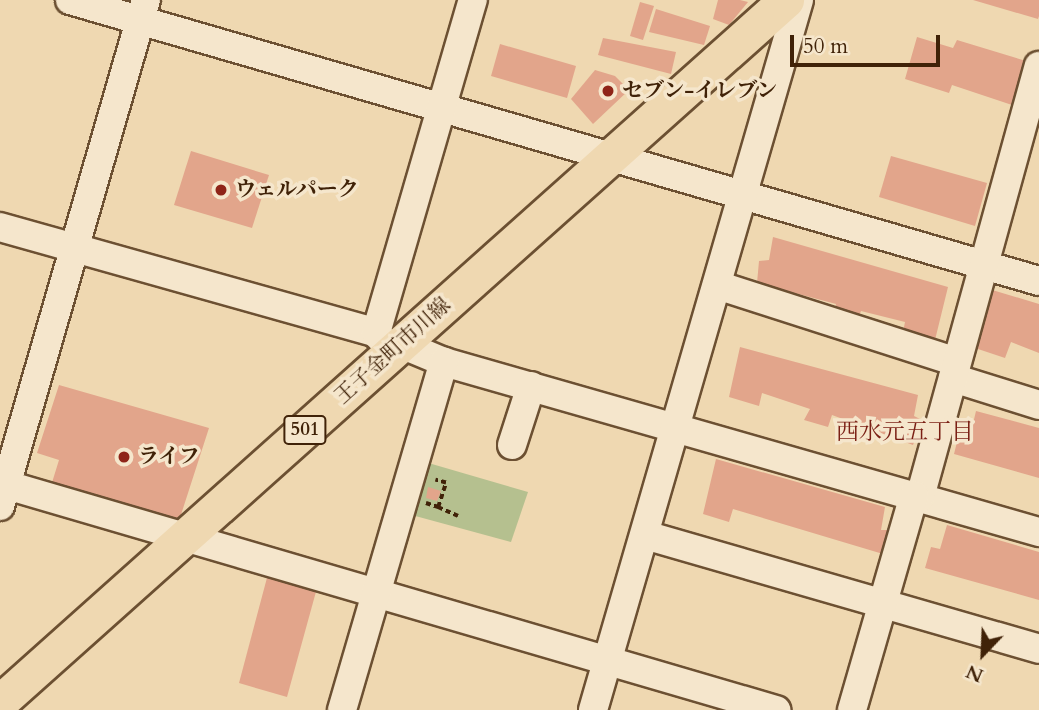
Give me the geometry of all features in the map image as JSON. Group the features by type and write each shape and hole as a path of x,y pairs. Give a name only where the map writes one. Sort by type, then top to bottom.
{"main road":[{"name":"王子金町市川線","path":"0,702 186,537 390,343 610,158 786,0"}],"street":[{"path":"70,0 144,10 441,108 744,198 1039,281"},
{"path":"390,343 441,108 472,0"},
{"path":"593,710 744,198 799,0"},
{"path":"144,10 2,492 186,537 776,710"},
{"path":"852,710 954,370 1039,66"},
{"path":"0,227 390,343 444,362 1039,532"},
{"path":"718,285 954,370 1039,405"},
{"path":"342,710 444,362"},
{"path":"512,445 531,386"},
{"path":"645,535 1039,649"}],"path":[{"path":"438,507 458,516"}],"green space":[{"path":"425,462 528,492 511,542 408,514"}],"building":[{"path":"718,0 748,2 729,25 713,19"},
{"path":"973,0 1039,0 1039,16 1038,19"},
{"path":"640,2 654,6 643,40 630,36"},
{"path":"656,9 710,26 704,45 649,32"},
{"path":"917,37 953,48 957,40 1026,61 1012,105 952,85 949,93 905,79"},
{"path":"603,38 676,52 671,74 598,55"},
{"path":"500,44 576,66 567,98 491,76"},
{"path":"595,70 615,76 629,90 593,124 571,99"},
{"name":"ウェルパーク","path":"191,151 269,175 252,228 174,205"},
{"path":"891,156 987,183 975,226 879,197"},
{"path":"773,237 948,287 935,340 903,332 905,322 861,311 857,321 834,313 836,304 757,283 759,261 769,260"},
{"path":"989,289 1039,304 1039,353 1011,342 1005,358 972,347"},
{"path":"740,347 918,395 914,416 922,420 913,445 832,415 828,427 804,420 810,409 762,393 759,406 729,397"},
{"name":"ライフ","path":"59,385 209,428 178,524 50,489 59,460 37,453"},
{"path":"976,411 1039,428 1039,478 954,454 960,430 971,432"},
{"path":"716,459 885,507 881,530 891,530 883,554 733,509 729,522 703,514"},
{"path":"428,487 441,491 437,501 426,498"},
{"path":"947,525 1039,552 1039,600 925,568 931,547 940,549"},
{"path":"268,574 317,588 287,697 239,683"}],"place":[{"name":"セブン-イレブン","path":"608,91"},
{"name":"ウェルパーク","path":"221,190"},
{"name":"ライフ","path":"124,457"}],"district":[{"name":"西水元五丁目","path":"905,432"}]}
